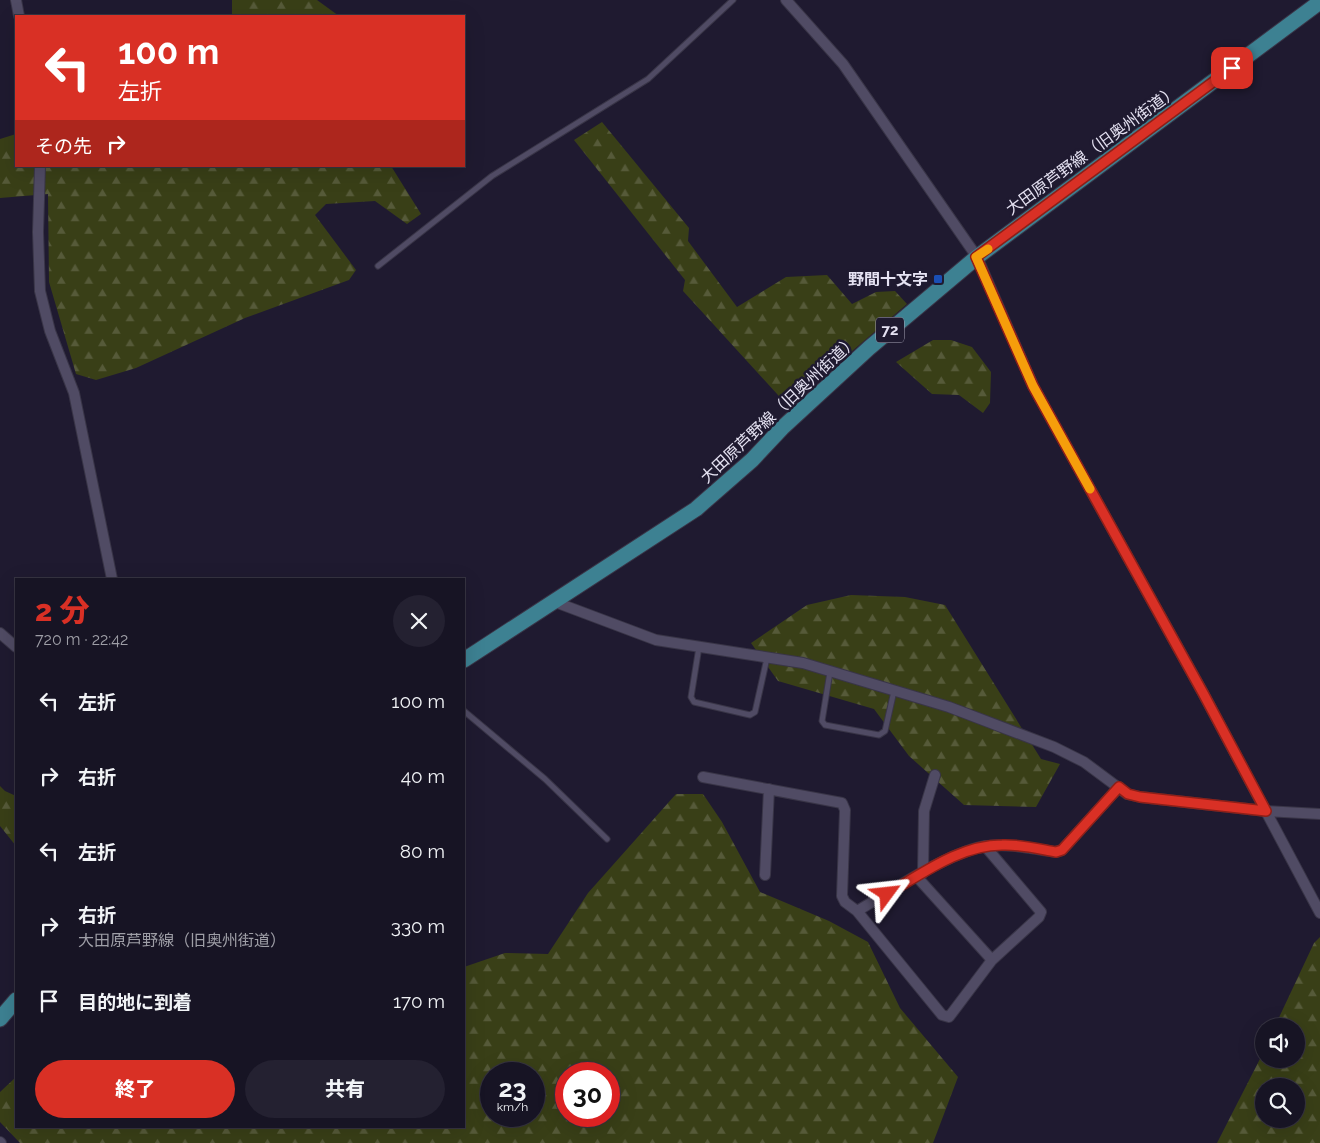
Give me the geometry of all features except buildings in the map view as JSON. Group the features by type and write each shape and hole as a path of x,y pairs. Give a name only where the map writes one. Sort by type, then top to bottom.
{"main road":[{"name":"大田原芦野線（旧奥州街道）","path":"465,659 696,509 752,460 782,428 869,348 976,257 1320,2"},
{"path":"0,1018 15,1001"}],"street":[{"path":"16,0 19,15"},
{"path":"786,0 843,64 976,257 1033,386 1203,693 1320,913"},
{"path":"40,167 38,232 40,291 50,331 74,393 112,578"},
{"path":"555,602 656,640 803,663 949,707 1054,746 1084,762 1128,794 1140,797 1266,811 1320,814"},
{"path":"0,634 15,647"},
{"path":"935,775 924,812 920,875 992,960"},
{"path":"703,778 842,804 845,810 842,896 857,911 942,1015 949,1017 992,960 1040,917 1041,912 985,846"},
{"path":"857,911 951,857 985,846 1004,844 1056,852 1062,850 1119,787"},
{"path":"765,875 769,789"}],"lane":[{"path":"378,266 492,176 648,79 734,0"},
{"path":"699,647 691,697 694,702 750,715 755,712 767,657"},
{"path":"830,672 822,721 825,725 879,735 885,731 894,690"},
{"path":"465,713 545,779 607,839"}],"green space":[{"path":"232,0 317,0 338,15 232,15"},
{"path":"602,122 689,228 688,241 737,307 786,277 827,275 852,304 876,292 895,291 907,304 788,406 683,291 685,280 574,140"},
{"path":"15,134 15,167 392,167 421,214 407,224 375,201 326,204 315,215 356,270 349,280 245,318 136,368 96,380 76,374 49,282 48,194 0,198 0,139"},
{"path":"933,340 951,340 972,347 991,372 990,403 983,413 959,395 932,394 896,362"},
{"path":"851,595 905,597 945,605 1041,759 1060,764 1036,807 964,805 909,756 874,709 778,681 751,643 807,605"},
{"path":"0,786 5,791 15,796 15,845 0,826"},
{"path":"676,794 703,794 722,822 760,892 829,921 868,942 900,1008 958,1077 933,1143 20,1143 0,1122 0,1092 15,1078 15,1128 465,1128 465,967 505,953 548,954 588,893"},
{"path":"1320,937 1320,1143 1217,1143 1255,1068 1305,1068 1305,1018 1279,1018 1314,943"}],"slow traffic":[{"path":"988,249 976,257 1033,386 1090,489"}],"place":[{"name":"野間十文字","path":"938,279"}],"route":[{"path":"887,894 951,857 985,846 1004,844 1056,852 1062,850 1119,787 1128,794 1140,797 1266,811 1033,386 976,257 1232,68"}]}
